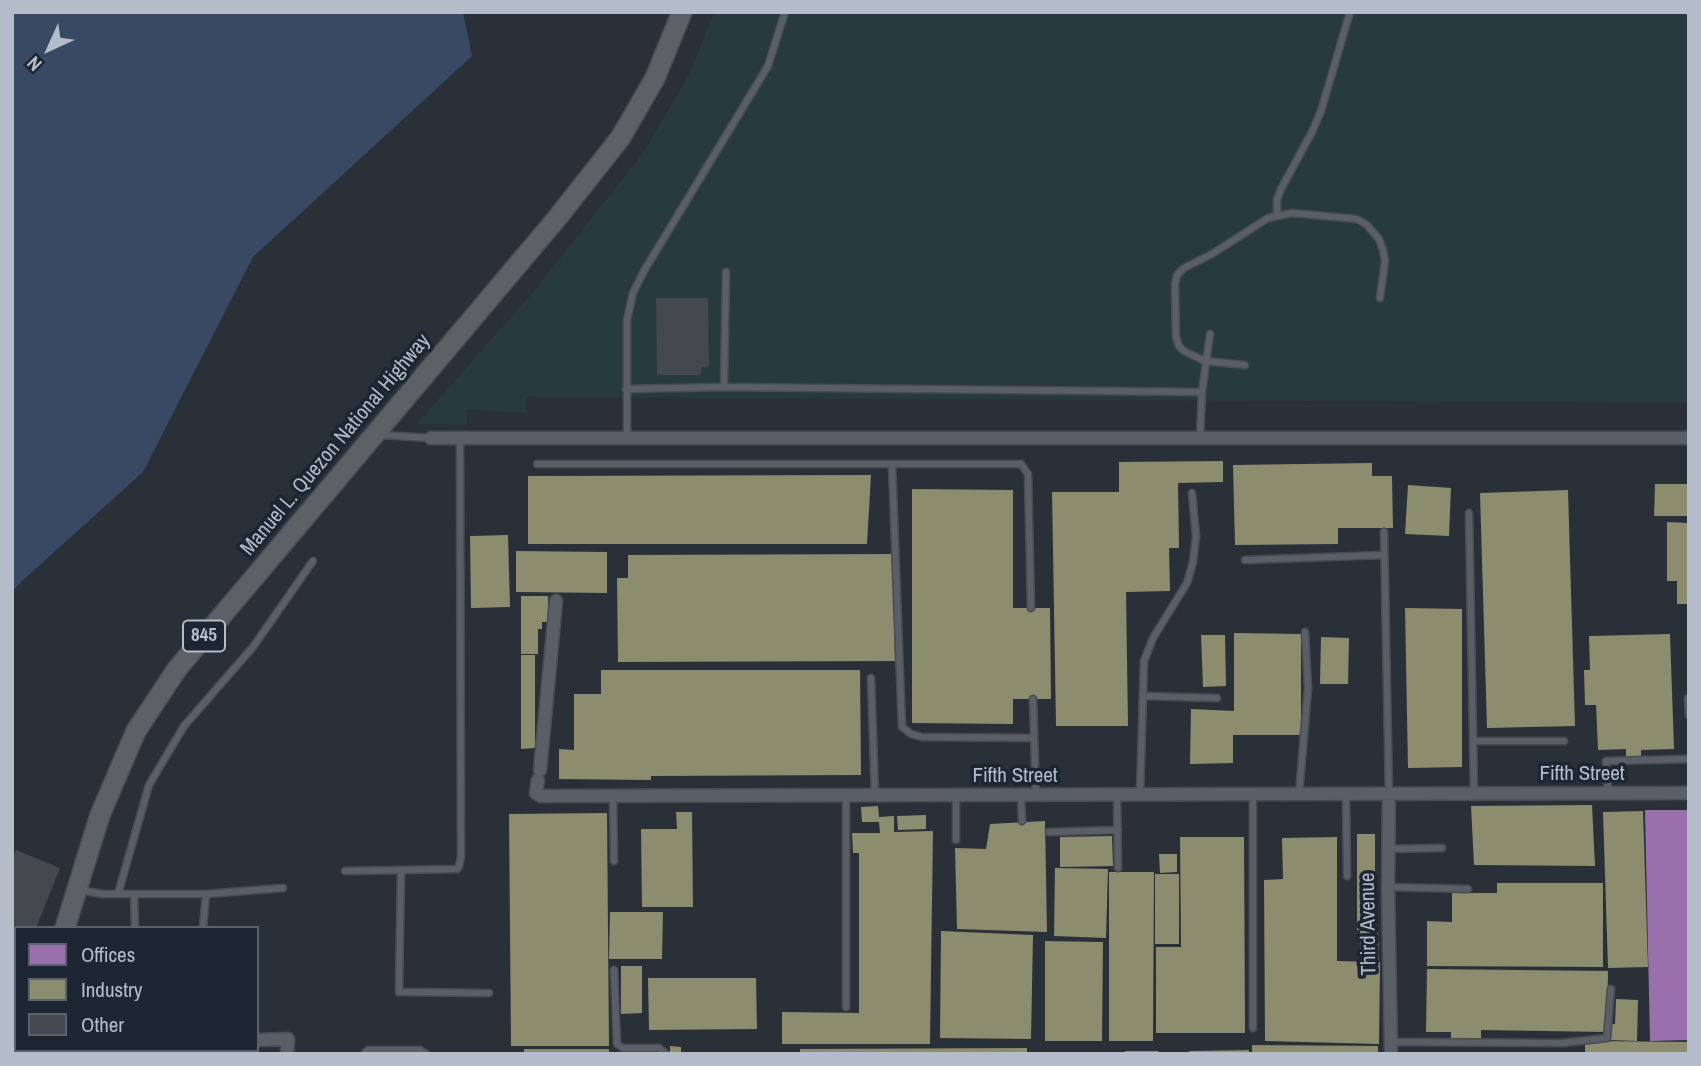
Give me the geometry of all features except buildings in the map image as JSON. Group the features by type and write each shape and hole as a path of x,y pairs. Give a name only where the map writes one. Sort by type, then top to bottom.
{"main road":[{"name":"Manuel L. Quezon National Highway","path":"66,926 100,815 136,731 177,669 558,217 621,137 654,78 682,12"}],"street":[{"path":"431,438 1689,438"},
{"name":"Fifth Street","path":"556,601 536,793 539,796 1689,793"},
{"name":"Third Avenue","path":"1389,794 1387,849 1390,1048"},
{"path":"259,1040 288,1039 287,1054"}],"lane":[{"path":"626,437 627,320 633,293 768,66 785,12"},
{"path":"1277,216 1280,188 1321,111 1350,12"},
{"path":"1245,365 1205,361 1185,351 1176,337 1175,285 1177,275 1184,268 1212,254 1251,228 1277,216 1292,213 1357,219 1367,225 1379,239 1383,250 1385,261 1380,298"},
{"path":"724,387 726,272"},
{"path":"1200,438 1202,392 1210,334"},
{"path":"626,389 724,387 1202,392"},
{"path":"374,435 431,438"},
{"path":"345,871 457,869 461,856 460,439"},
{"path":"537,464 1017,463 1025,466 1028,474 1031,608"},
{"path":"892,464 902,727 911,734 922,737 1034,738"},
{"path":"1140,795 1144,662 1153,638 1186,583 1193,562 1196,536 1192,493"},
{"path":"1469,513 1474,794"},
{"path":"1384,532 1389,794"},
{"path":"1245,560 1384,555"},
{"path":"118,894 149,785 156,773 184,726 253,647 313,561"},
{"path":"1298,794 1307,688 1305,632"},
{"path":"871,678 875,795"},
{"path":"1143,696 1217,698"},
{"path":"1688,698 1689,715"},
{"path":"1033,699 1036,795"},
{"path":"1473,741 1564,741"},
{"path":"1608,794 1606,761 1689,759"},
{"path":"1253,794 1253,1028"},
{"path":"1346,794 1347,876"},
{"path":"846,795 846,1007"},
{"path":"956,795 956,840"},
{"path":"1021,795 1022,821"},
{"path":"1117,795 1118,868"},
{"path":"612,796 614,861"},
{"path":"1049,832 1118,830"},
{"path":"1387,849 1442,848"},
{"path":"401,870 399,992 489,993"},
{"path":"1388,887 1468,889"},
{"path":"77,890 118,894 206,894 284,888"},
{"path":"134,894 135,926"},
{"path":"203,926 206,894"},
{"path":"614,970 617,1044 623,1048 659,1048 666,1054"},
{"path":"1390,1048 1562,1043 1608,1038 1611,989"},
{"path":"364,1054 368,1050 420,1050 426,1054"}],"green space":[{"path":"714,12 1689,12 1689,403 526,397 526,413 467,410 467,425 417,424 535,290 643,153 690,73"}],"water":[{"path":"12,12 463,12 472,56 253,257 143,472 12,592"}]}
